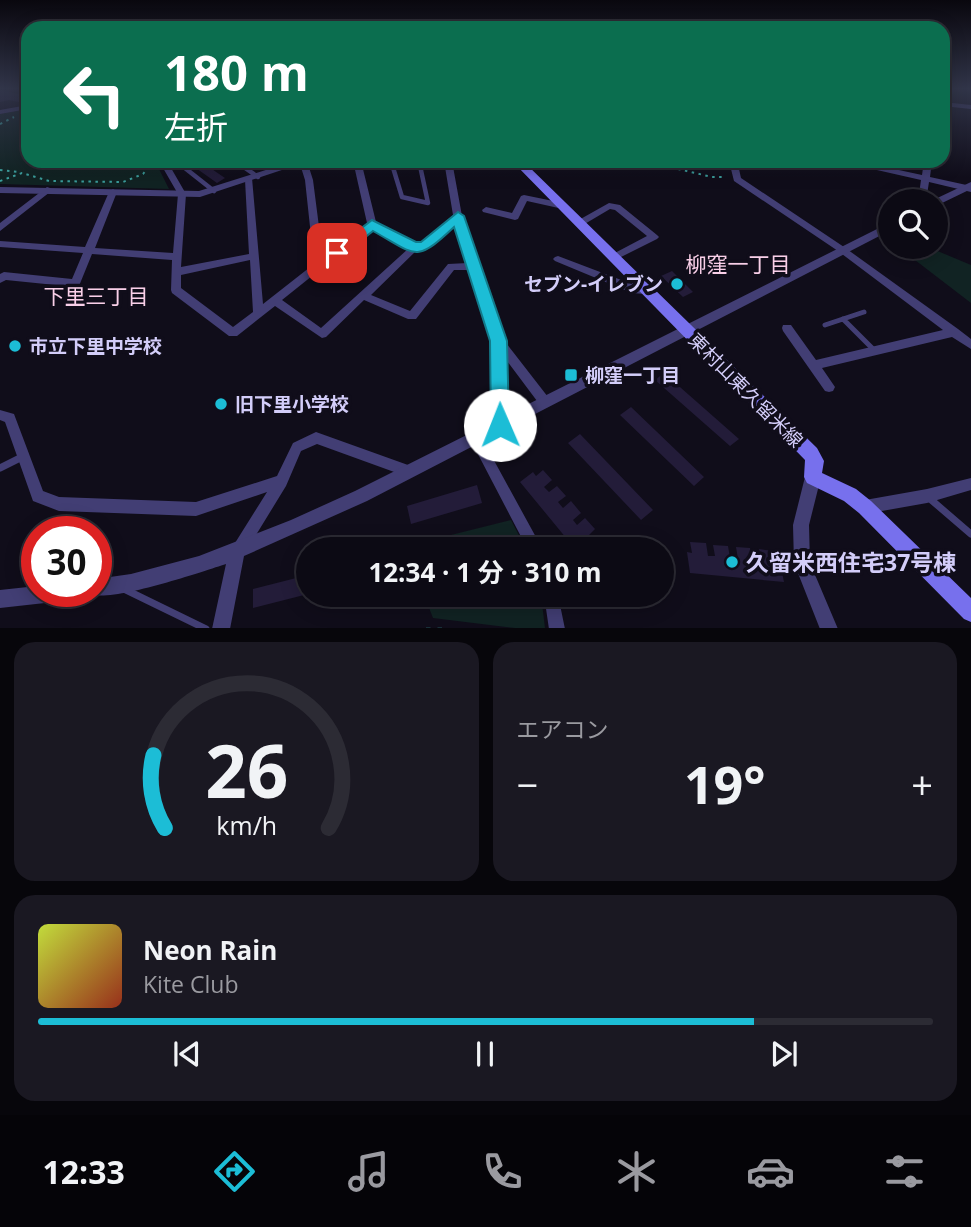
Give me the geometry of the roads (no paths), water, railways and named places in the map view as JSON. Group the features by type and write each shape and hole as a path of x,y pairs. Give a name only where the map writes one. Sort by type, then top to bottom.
{"main road":[{"name":"東村山東久留米線","path":"524,168 811,454 815,461 813,477"},
{"path":"813,477 850,495 865,506 971,612"}],"street":[{"path":"167,168 182,194 176,290 233,333 372,224"},
{"path":"0,190 182,194 214,191 281,168"},
{"path":"302,168 309,180 319,267"},
{"path":"359,168 372,224 414,248"},
{"path":"449,168 458,216 498,341 500,425"},
{"path":"736,168 737,179 841,249 971,345"},
{"path":"881,168 969,187"},
{"path":"924,189 927,168"},
{"path":"253,178 258,314"},
{"path":"948,197 969,187"},
{"path":"0,228 47,190"},
{"path":"0,279 4,276 75,282 113,192"},
{"path":"486,210 515,217 524,198 563,206"},
{"path":"580,223 609,206 617,206 654,237 614,257"},
{"path":"275,301 323,334 414,248 425,246 458,216"},
{"path":"112,586 236,554 361,496 878,231"},
{"path":"0,244 178,257"},
{"path":"176,272 254,256"},
{"path":"558,259 636,290 645,289"},
{"path":"364,296 412,316 451,267 473,267"},
{"path":"787,328 830,387"},
{"path":"815,365 954,332"},
{"path":"498,341 544,401"},
{"path":"0,415 10,418 38,496 59,504 196,509 281,481"},
{"path":"475,437 529,537"},
{"path":"221,628 236,554 281,481 297,447 316,438 408,471"},
{"path":"813,477 801,525 802,563 829,628"},
{"path":"865,506 927,496 971,484"},
{"path":"0,599 21,597"},
{"path":"553,607 557,628"}],"lane":[{"path":"185,168 214,191"},
{"path":"242,168 253,178"},
{"path":"393,168 402,197 428,203 420,168"},
{"path":"825,325 864,312"},
{"path":"844,318 875,351"},
{"path":"0,468 24,456"},
{"path":"927,496 971,534"},
{"path":"116,585 206,628"}],"place":[{"name":"セブン-イレブン","path":"677,284"},
{"name":"市立下里中学校","path":"15,346"},
{"name":"柳窪一丁目","path":"571,375"},
{"name":"旧下里小学校","path":"221,404"},
{"name":"久留米西住宅37号棟","path":"732,562"}],"district":[{"name":"柳窪一丁目","path":"738,264"},
{"name":"下里三丁目","path":"96,296"}]}
